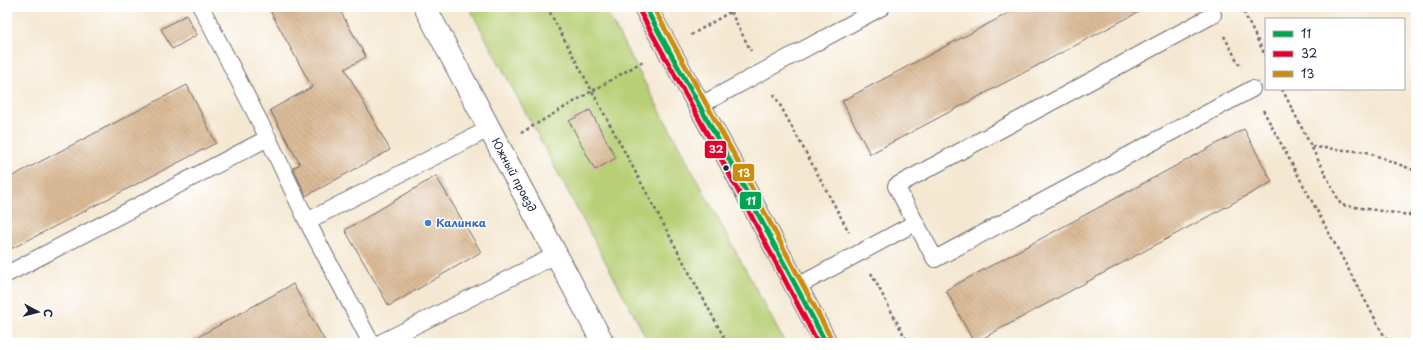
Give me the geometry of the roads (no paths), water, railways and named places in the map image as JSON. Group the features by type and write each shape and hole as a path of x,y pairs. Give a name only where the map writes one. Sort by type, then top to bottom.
{"main road":[{"name":"Южный проезд","path":"424,7 603,343"},
{"path":"645,7 826,343"}],"lane":[{"path":"201,7 268,138 307,221 371,343"},
{"path":"699,106 882,7"},
{"path":"1213,15 896,186 915,223 935,259 1252,89"},
{"path":"7,274 268,138"},
{"path":"307,221 494,138"},
{"path":"796,287 915,223"},
{"path":"380,343 556,255"}],"place":[{"name":"Калинка","path":"428,223"}]}
